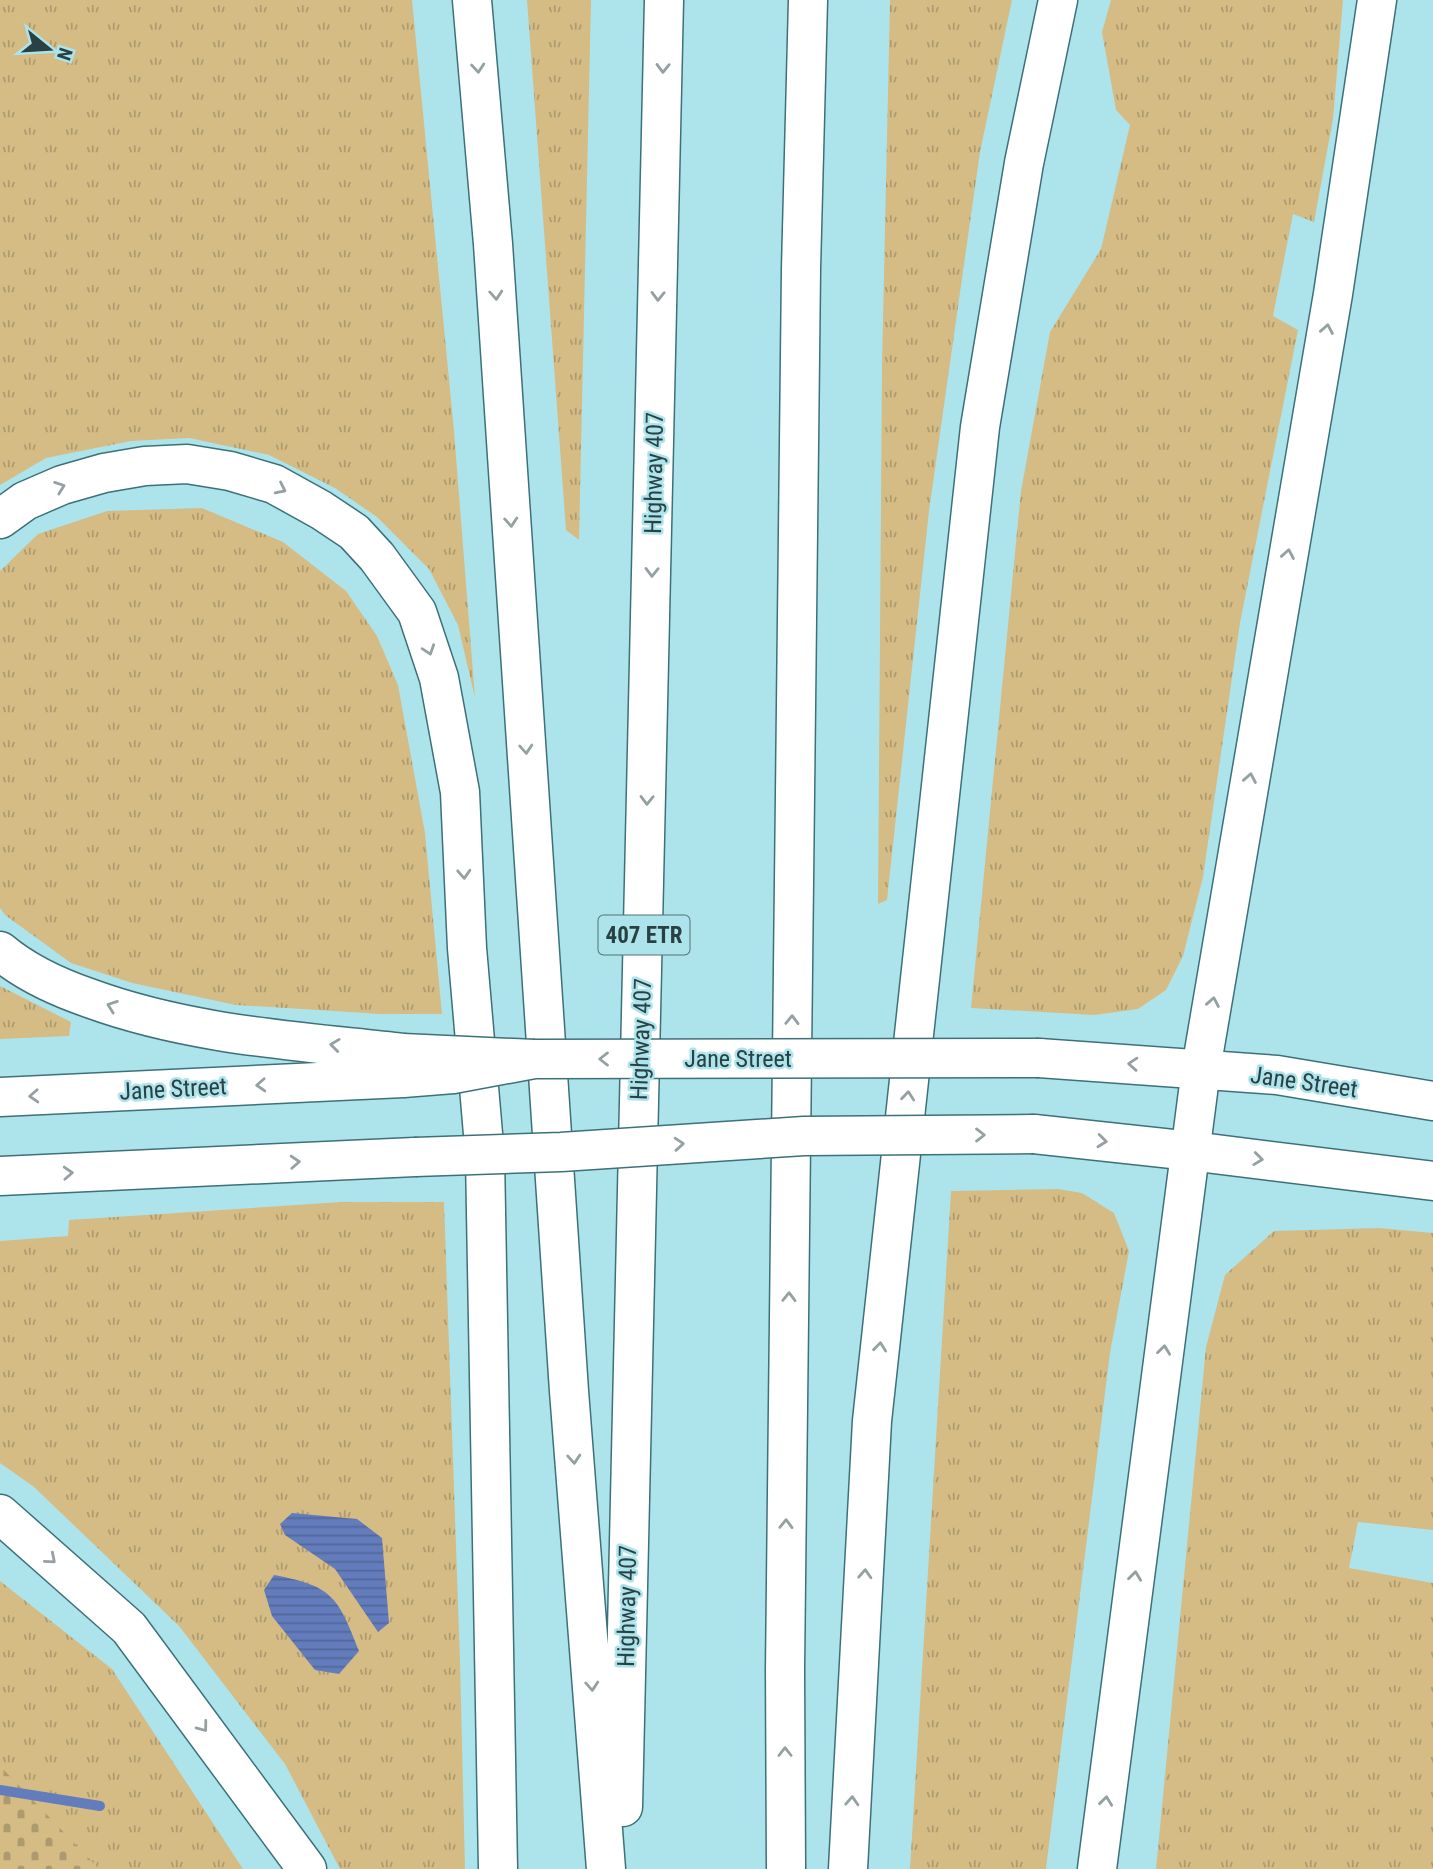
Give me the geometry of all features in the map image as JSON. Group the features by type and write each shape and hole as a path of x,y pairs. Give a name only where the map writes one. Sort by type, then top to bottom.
{"main road":[{"path":"472,0 493,244 568,1377 606,1869"},
{"name":"Highway 407","path":"623,1869 664,0"},
{"path":"786,1869 787,1447 801,269 808,0"},
{"path":"848,1869 872,1421 979,441 1024,163 1058,0"},
{"path":"1097,1869 1201,1069 1333,294 1377,0"},
{"path":"0,519 25,501 62,485 104,473 145,466 187,464 230,471 274,485 321,510 354,532 377,557 417,612 439,678 460,792 467,948 485,1157 498,1869"},
{"path":"0,951 40,978 129,1013 180,1025 403,1065"},
{"name":"Jane Street","path":"0,1097 403,1065 534,1059 1039,1058 1277,1075 1433,1101"},
{"path":"0,1176 561,1152 804,1136 1034,1134 1191,1150 1433,1181"},
{"path":"0,1514 129,1628 307,1869"}],"green space":[{"path":"0,0 412,0 454,431 475,698 458,625 429,569 377,517 335,488 269,455 189,438 131,441 46,458 0,485"},
{"path":"527,0 591,0 579,540 566,530"},
{"path":"890,0 1012,0 980,152 929,511 887,900 878,904 882,365"},
{"path":"1111,0 1343,0 1333,119 1314,222 1293,214 1273,316 1298,330 1240,623 1203,877 1183,956 1166,990 1138,1009 1094,1015 971,1008 1021,491 1050,332 1101,249 1130,125 1116,110 1102,32"},
{"path":"202,508 283,542 346,591 377,636 398,685 425,833 442,1014 381,1014 236,1005 132,983 71,963 5,915 0,908 0,571 38,534 107,511"},
{"path":"0,986 71,1022 69,1036 0,1039"},
{"path":"1058,1189 1082,1193 1114,1213 1129,1251 1110,1353 1046,1869 910,1869 951,1191"},
{"path":"341,1202 444,1202 465,1869 340,1869 285,1764 179,1626 34,1487 0,1463 0,1241 68,1236 69,1220"},
{"path":"1379,1228 1433,1233 1433,1530 1358,1522 1349,1568 1433,1583 1433,1869 1156,1869 1206,1347 1225,1275 1274,1231"},
{"path":"0,1581 112,1669 243,1869 0,1869"},
{"path":"0,1766 99,1869 0,1869"}],"water":[{"path":"292,1513 357,1519 382,1538 389,1623 378,1632 335,1569 285,1535 280,1524"},
{"path":"274,1575 309,1584 331,1597 338,1606 359,1651 339,1674 315,1670 272,1616 264,1590"}],"waterway":[{"path":"0,1790 100,1806"}]}
